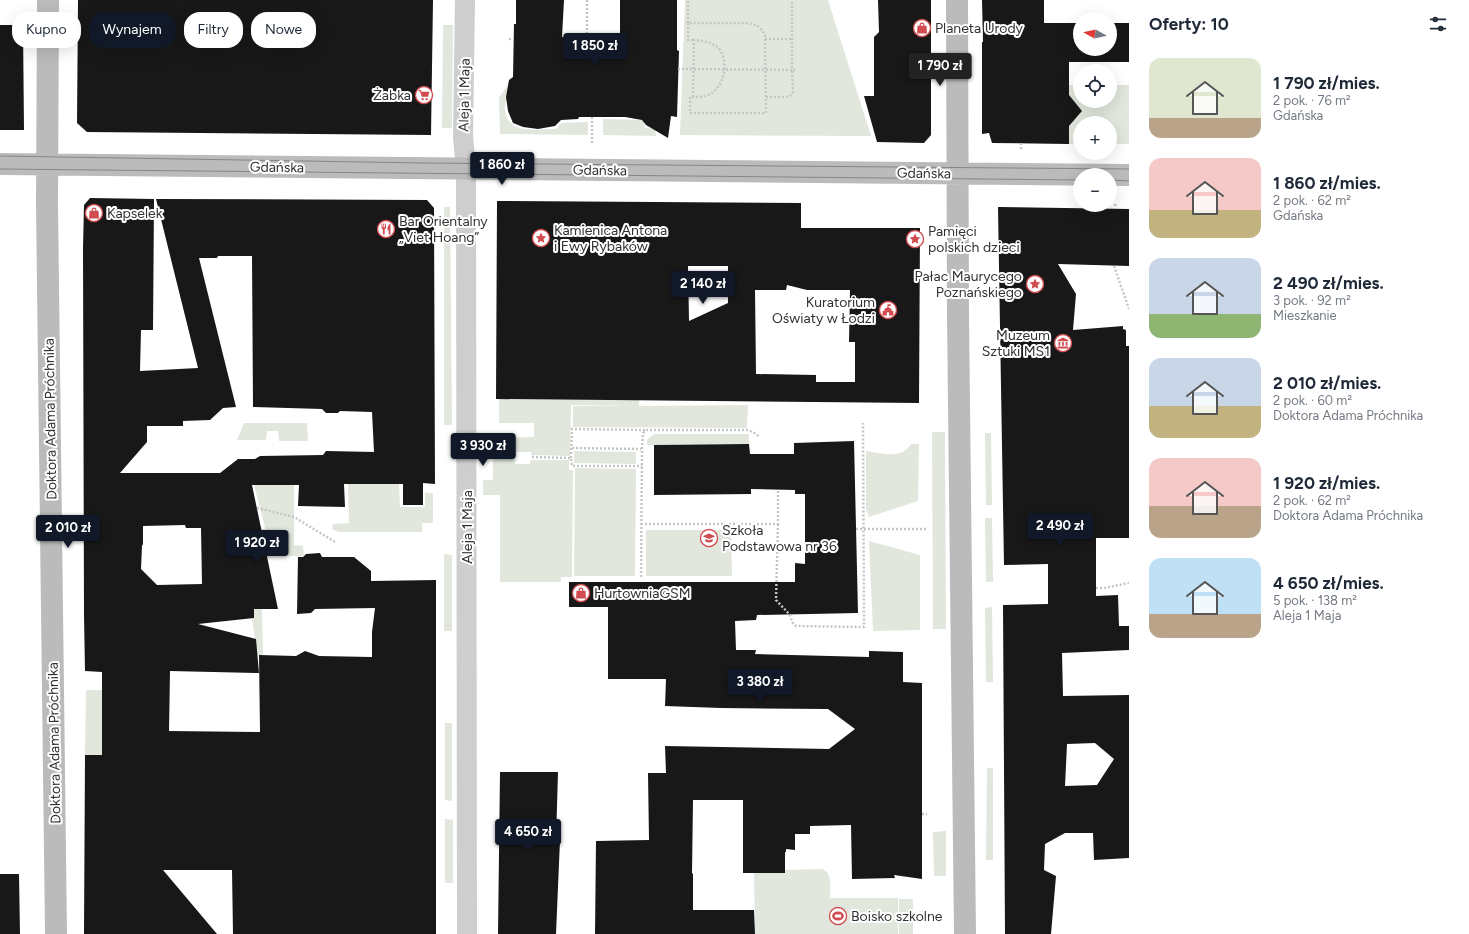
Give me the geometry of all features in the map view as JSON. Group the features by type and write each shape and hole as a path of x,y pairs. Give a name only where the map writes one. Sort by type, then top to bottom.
{"street":[{"name":"Doktora Adama Próchnika","path":"48,0 47,165 56,934"},
{"name":"Aleja 1 Maja","path":"465,0 463,137 466,169 467,934"},
{"path":"957,0 957,173 965,934"},
{"name":"Gdańska","path":"0,164 1129,175"}],"path":[{"path":"587,0 587,37"},
{"path":"688,0 688,23 688,40 709,43 720,50 724,65 724,75 716,89 711,94 690,97 690,113 766,113 765,35 760,27 755,24 688,23"},
{"path":"766,97 788,96 793,92 794,70 792,0"},
{"path":"765,38 793,39"},
{"path":"509,39 514,39"},
{"path":"693,97 694,40"},
{"path":"678,69 794,70"},
{"path":"592,117 592,146"},
{"path":"1021,143 1021,149"},
{"path":"1114,266 1129,309"},
{"path":"778,489 776,600 790,616 792,622 796,626 864,627 863,423"},
{"path":"642,466 572,466 572,430 747,430 760,436"},
{"path":"641,576 642,449 643,433 647,430"},
{"path":"572,448 642,449"},
{"path":"532,457 571,458"},
{"path":"257,508 294,517 335,542"},
{"path":"641,524 778,524"},
{"path":"856,530 927,529"},
{"path":"1096,588 1129,583"},
{"path":"922,814 927,814"}],"shaded area":[{"path":"685,0 828,0 871,136 680,135"},
{"path":"443,25 453,25 452,128 442,128"},
{"path":"1069,85 1073,85 1073,103 1069,101"},
{"path":"1117,85 1129,85 1129,144 1117,144 1117,116 1078,116 1080,114 1079,109 1117,108"},
{"path":"507,86 508,94 505,110 507,118 511,124 525,129 541,130 556,129 561,123 588,122 588,135 500,134 499,98"},
{"path":"603,119 644,120 645,128 655,128 656,136 603,135"},
{"path":"1073,120 1073,144 1069,144 1069,121"},
{"path":"444,207 450,207 452,425 444,425"},
{"path":"499,399 639,400 639,406 748,405 747,428 573,427 573,406 631,406 571,405 570,456 531,455 531,452 516,452 515,464 530,464 531,460 569,460 569,470 573,470 572,577 561,577 561,582 500,582 500,495 483,495 483,480 493,480 493,459 483,459 483,444 499,443 500,438 534,437 534,423 499,423"},
{"path":"244,423 307,423 308,441 279,441 278,431 267,431 266,440 237,440"},
{"path":"932,432 945,432 946,629 933,629"},
{"path":"985,433 991,433 992,505 986,505"},
{"path":"654,434 749,434 749,444 647,445 647,440"},
{"path":"911,444 919,444 918,501 869,517 866,509 866,451 897,454 907,449"},
{"path":"574,451 636,452 636,464 574,463"},
{"path":"575,468 636,469 635,576 574,576"},
{"path":"348,484 399,484 400,507 425,507 425,493 433,493 433,523 422,523 422,532 339,532 332,529 333,524 349,523"},
{"path":"254,485 294,485 294,545 303,546 304,556 256,556 239,536 266,531"},
{"path":"985,518 992,518 993,582 986,582"},
{"path":"646,530 731,530 732,576 646,576"},
{"path":"869,541 920,555 920,630 873,631"},
{"path":"444,554 452,555 452,631 444,631"},
{"path":"992,607 993,682 986,682 985,608"},
{"path":"251,609 262,609 263,655 257,655"},
{"path":"86,690 102,690 102,755 85,755"},
{"path":"445,723 452,723 452,801 445,800"},
{"path":"987,768 993,768 993,860 986,860"},
{"path":"445,819 453,820 453,883 445,883"},
{"path":"946,831 946,876 934,876 933,832"},
{"name":"Boisko szkolne","path":"822,869 826,871 829,877 830,898 898,898 898,934 755,934 754,873 785,873 785,870"},
{"path":"899,899 913,899 913,934 899,934"}],"building":[{"path":"78,0 433,0 431,135 87,132 77,123 78,48 81,48 81,12 78,12"},
{"path":"516,0 564,0 562,37 594,37 620,49 620,0 677,0 677,50 679,51 677,117 671,116 668,138 646,125 642,120 625,117 579,117 578,119 561,120 555,126 538,129 523,127 513,123 508,111 506,97 509,80 513,77"},
{"path":"878,0 931,0 931,135 924,143 877,142 864,96 874,96 874,37 879,32"},
{"path":"982,0 1044,0 1044,23 1073,23 1073,56 1117,56 1117,23 1129,23 1129,62 1069,62 1069,95 1073,100 1073,108 1080,108 1082,111 1078,116 1073,116 1073,121 1069,126 1069,144 992,143 989,133 982,134"},
{"path":"0,25 12,25 12,48 23,48 24,130 0,130"},
{"path":"90,198 154,199 153,330 141,330 140,371 198,368 156,199 427,200 434,208 435,484 423,483 423,505 403,505 403,484 344,484 345,507 298,506 299,485 252,485 278,609 254,609 254,618 198,624 256,639 259,673 170,671 169,731 260,732 259,655 296,656 305,651 319,656 372,657 372,632 375,608 315,609 311,613 297,614 298,557 303,557 306,554 320,553 322,557 354,557 371,571 371,581 436,580 436,934 233,934 232,870 163,870 217,934 84,934 85,755 102,755 102,672 85,671 84,205","holes":["218,256 252,256 253,407 322,409 326,413 338,413 340,411 372,412 374,452 326,451 323,455 260,456 255,459 238,459 220,473 120,473 147,442 147,426 183,426 183,421 210,420 223,408 236,407 199,258 217,258","185,525 186,528 201,528 202,584 157,585 141,569 143,526"]},
{"path":"497,201 801,203 801,228 920,228 919,403 496,399","holes":["688,266 728,266 728,303 689,321","787,285 807,290 850,290 849,342 855,342 855,382 816,382 816,375 756,374 755,290 786,290"]},
{"path":"998,207 1073,208 1073,212 1117,212 1117,209 1129,209 1129,266 1058,264 1076,294 1073,330 1123,326 1123,329 1126,330 1126,346 1129,346 1129,538 1096,538 1096,596 1118,595 1119,626 1129,626 1129,650 1062,653 1063,696 1129,695 1129,858 1094,860 1093,833 1065,833 1045,844 1044,870 1056,876 1051,934 1005,934 1003,605 1048,604 1048,564 1004,565","holes":["1095,743 1114,759 1097,785 1065,786 1067,744"]},
{"path":"854,441 858,613 757,615 756,620 735,621 736,650 756,650 755,654 869,657 869,651 903,652 903,682 922,683 922,879 894,875 895,878 852,879 851,825 810,826 810,834 795,834 795,850 786,849 785,852 785,873 743,873 743,800 693,800 693,910 754,910 755,934 595,934 596,841 649,840 648,773 666,773 665,746 829,749 855,729 828,709 665,706 666,679 608,679 608,607 569,607 569,582 795,582 795,563 805,564 805,494 795,494 795,490 751,489 751,494 654,495 654,445 749,444 750,454 794,454 794,443"},
{"path":"500,772 558,772 556,840 560,840 556,934 498,934"},
{"path":"0,874 19,874 20,934 0,934"}],"tram line":[{"path":"0,156 424,163 1129,169"},
{"path":"0,169 1073,180"},
{"path":"1117,180 1129,181"}],"place":[{"name":"Planeta Urody","path":"922,28"},
{"name":"Żabka","path":"424,95"},
{"name":"Kapselek","path":"94,213"},
{"name":"Bar Orientalny „Viet Hoang”","path":"386,229"},
{"name":"Kamienica Antona i Ewy Rybaków","path":"541,238"},
{"name":"Pamięci polskich dzieci","path":"915,239"},
{"name":"Pałac Maurycego Poznańskiego","path":"1035,284"},
{"name":"Kuratorium Oświaty w Łodzi","path":"888,310"},
{"name":"Muzeum Sztuki MS1","path":"1063,343"},
{"name":"Szkoła Podstawowa nr 36","path":"709,538"},
{"name":"HurtowniaGSM","path":"581,593"},
{"name":"Boisko szkolne","path":"838,916"}]}
